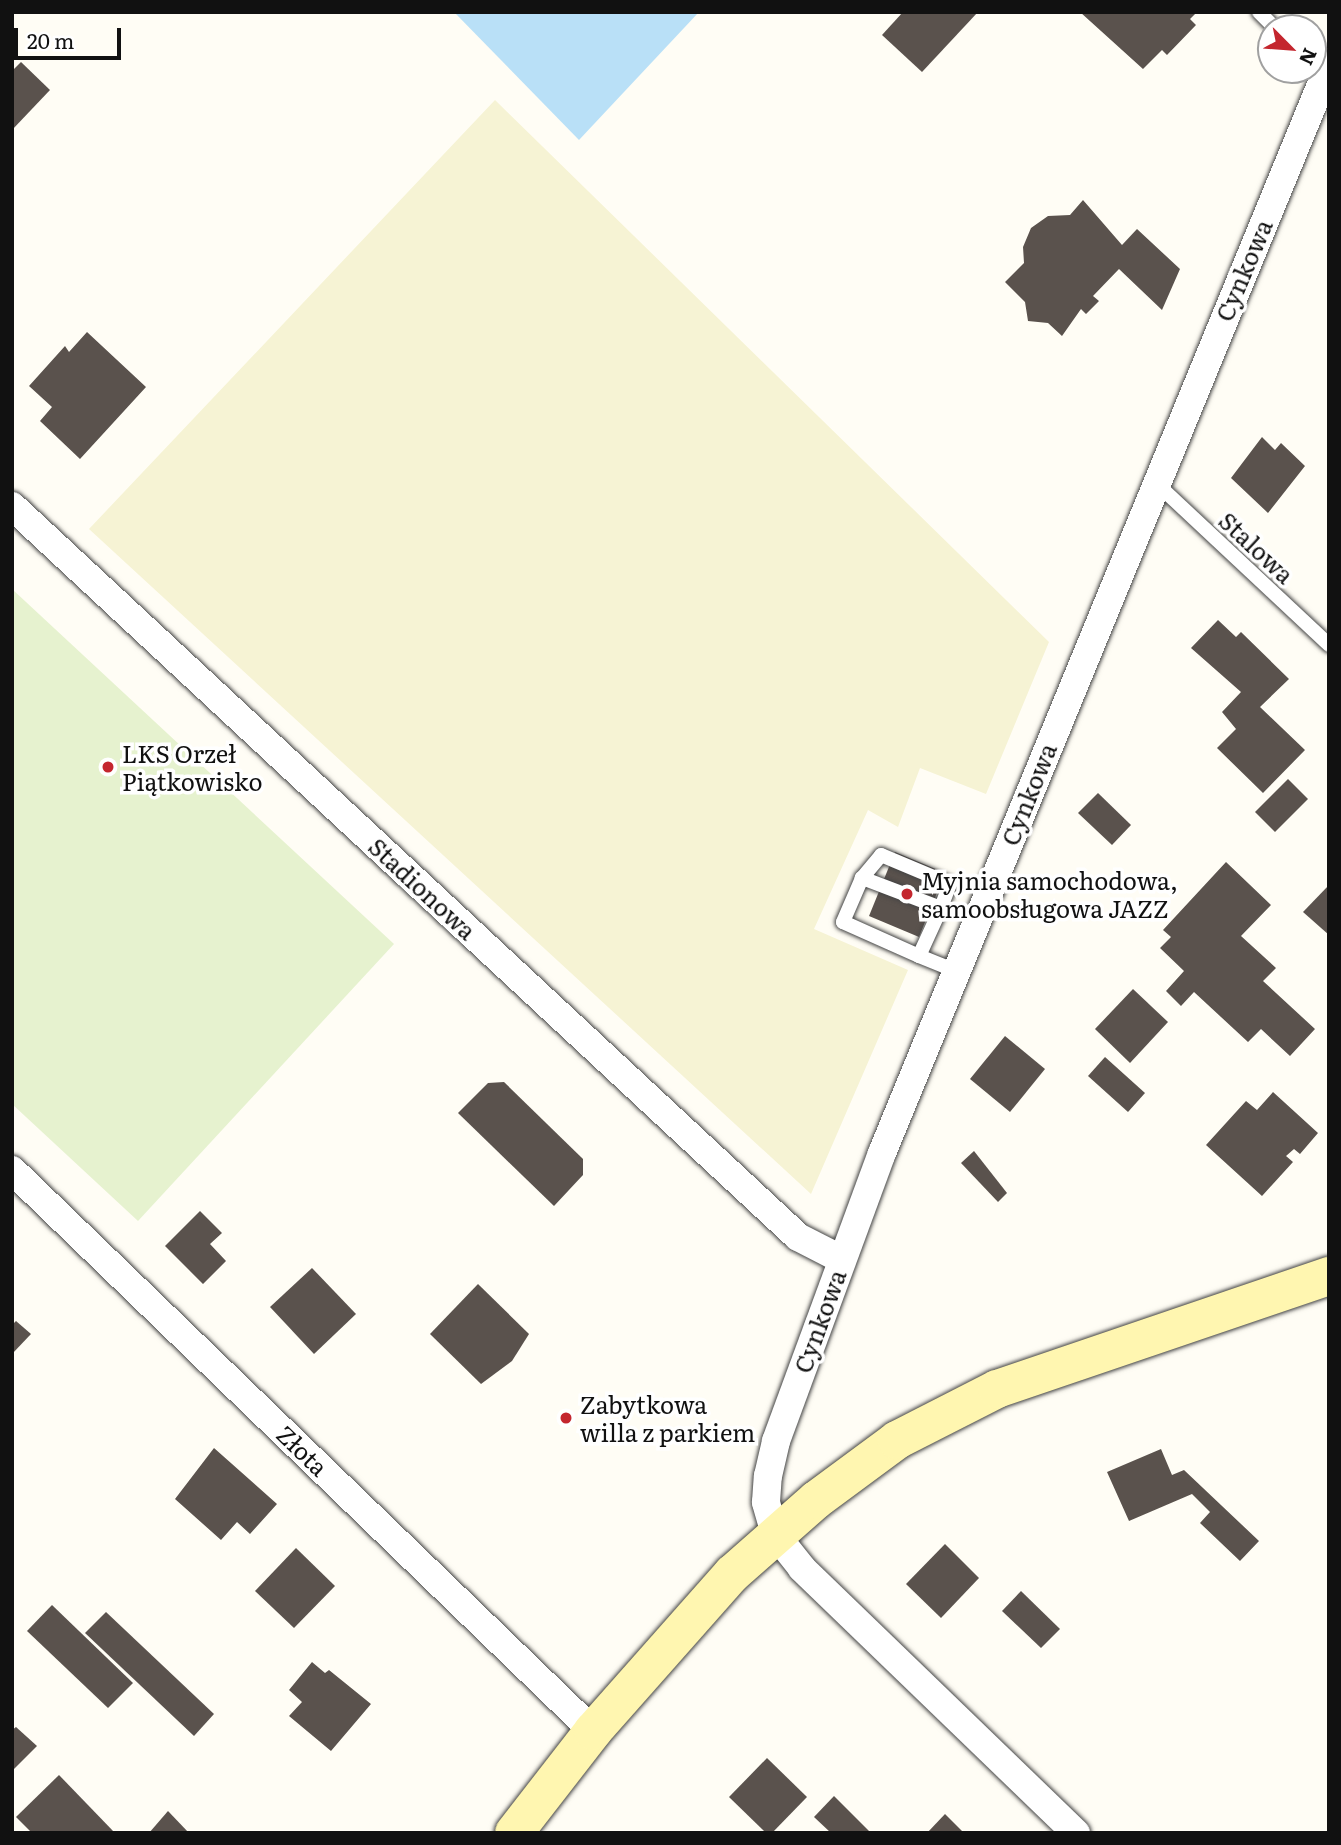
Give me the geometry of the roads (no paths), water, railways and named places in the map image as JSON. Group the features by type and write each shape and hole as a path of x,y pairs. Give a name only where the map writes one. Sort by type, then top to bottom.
{"street":[{"name":"Cynkowa","path":"775,1534 766,1502 776,1441 841,1259 1319,84"},
{"name":"Stadionowa","path":"12,506 798,1237 841,1259"},
{"name":"Złota","path":"12,1170 593,1731"},
{"path":"514,1833 593,1731 680,1630 775,1534 897,1440 968,1402 1094,1353 1329,1276"},
{"path":"775,1534 809,1575 1076,1833"}],"lane":[{"name":"Stalowa","path":"1155,482 1329,645"},
{"path":"919,956 950,884 881,855 862,878 843,922 919,956 956,971"},
{"path":"862,878 941,908"}],"water":[{"path":"454,12 699,12 579,140"}],"place":[{"name":"LKS Orzeł Piątkowisko","path":"108,767"},
{"name":"Myjnia samochodowa, samoobsługowa JAZZ","path":"907,894"},
{"name":"Zabytkowa willa z parkiem","path":"566,1418"}]}
